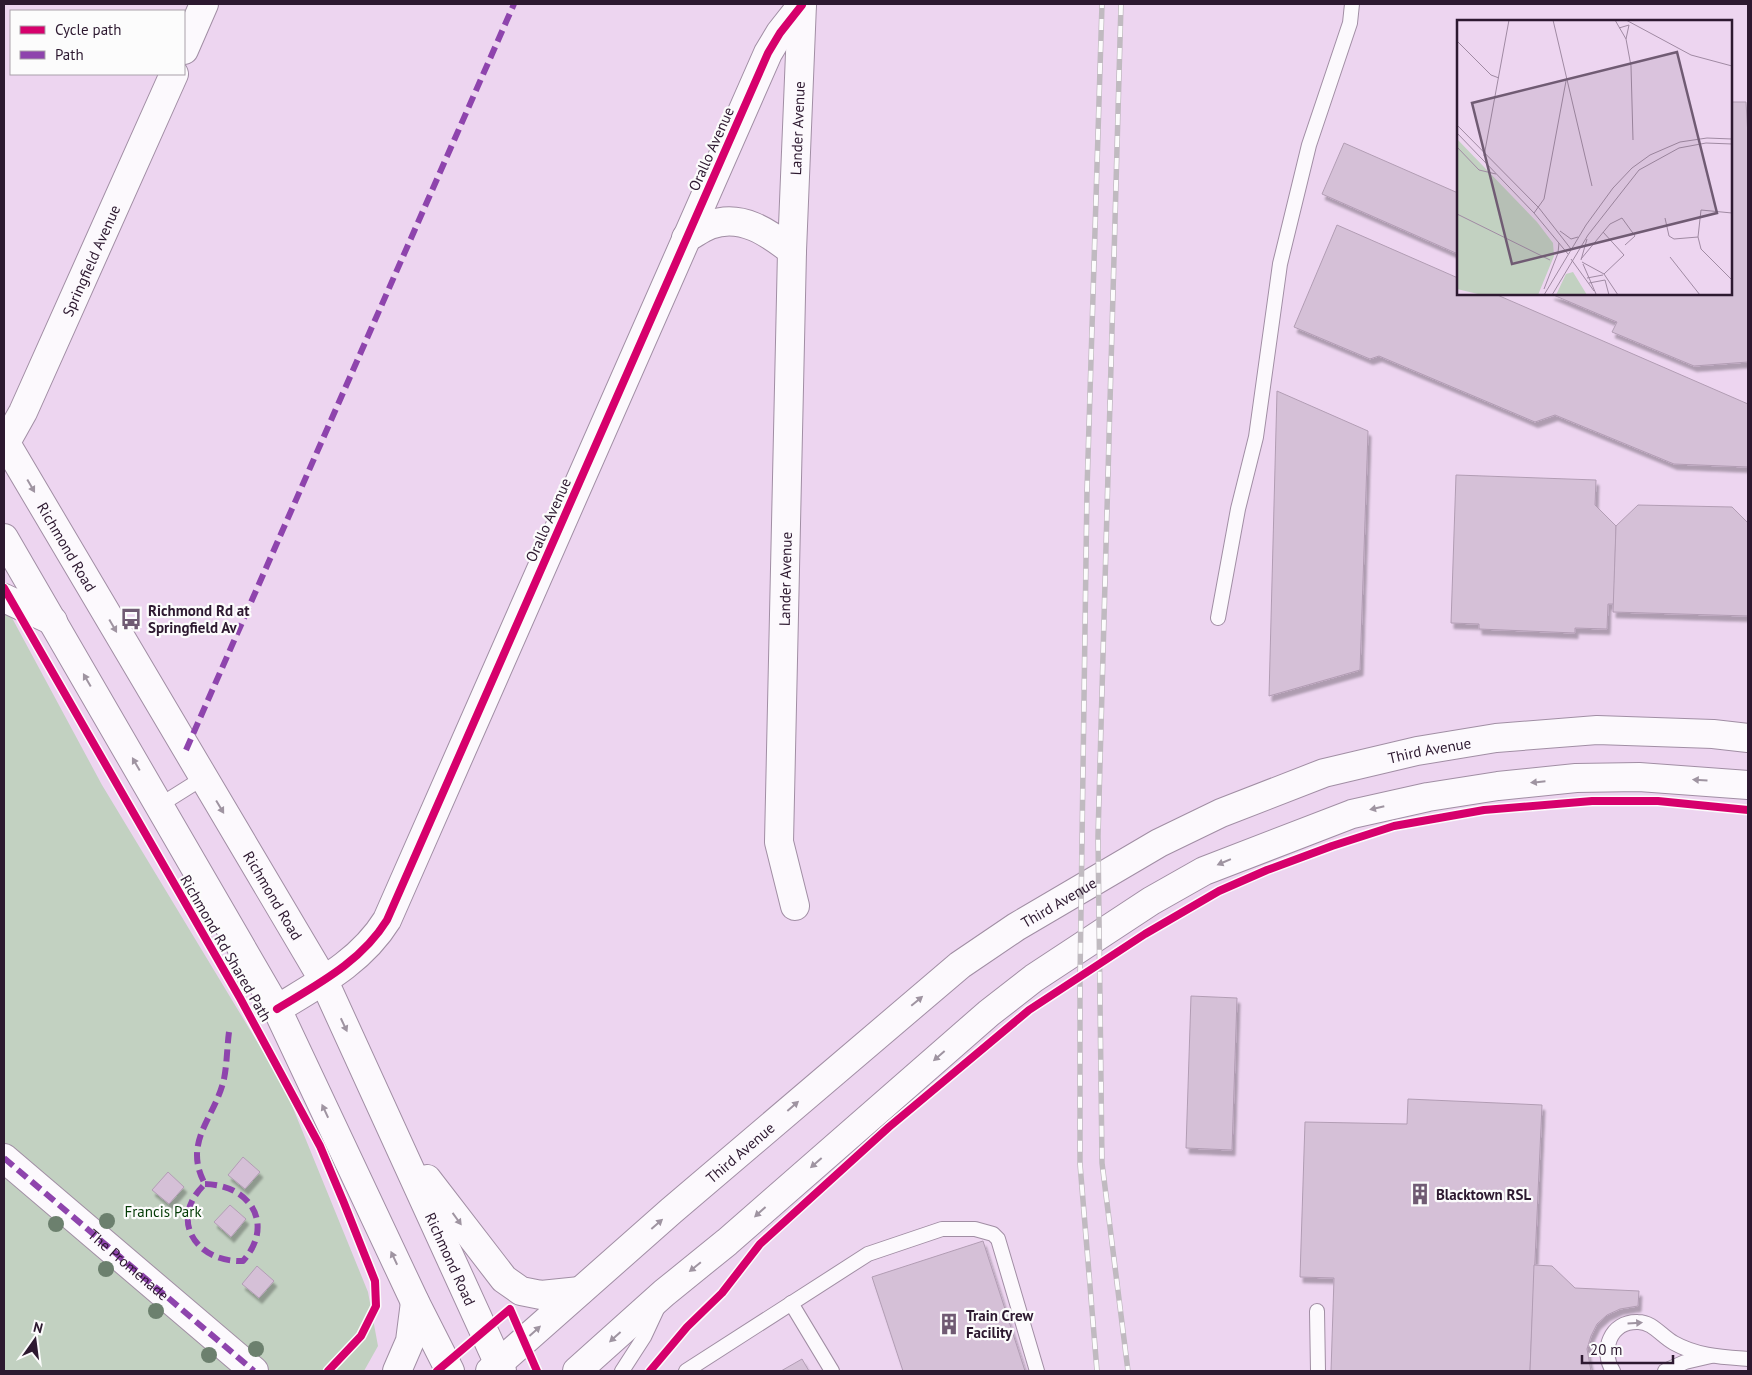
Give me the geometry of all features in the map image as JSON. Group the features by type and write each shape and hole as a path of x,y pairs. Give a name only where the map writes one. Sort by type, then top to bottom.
{"main road":[{"path":"185,48 204,4"},
{"name":"Orallo Avenue","path":"276,1010 324,981 361,954 372,943 387,920 768,53 780,33 802,4"},
{"name":"Lander Avenue","path":"796,906 779,842 792,252 802,4"},
{"name":"Springfield Avenue","path":"5,443 23,412 174,75"},
{"path":"686,238 710,225 726,221 739,222 766,232 792,252"},
{"name":"Richmond Road","path":"5,443 324,981 396,1138 497,1369"},
{"path":"4,538 160,805 276,1010 415,1302 450,1371"},
{"path":"4,598 53,621"},
{"name":"Third Avenue","path":"497,1369 580,1290 960,965 1016,927 1159,843 1221,814 1324,773 1417,751 1496,738 1597,730 1713,734 1748,738"},
{"path":"577,1371 664,1293 727,1242 989,1013 1034,978 1151,901 1204,871 1352,814 1428,797 1498,786 1576,778 1639,777 1748,785"},
{"path":"396,1138 504,1279 520,1291 541,1295 580,1290"},
{"name":"The Promenade","path":"4,1158 254,1371"},
{"path":"397,1371 410,1341 415,1302"}],"lane":[{"path":"1218,618 1238,509 1256,437 1280,264 1310,145 1350,23 1352,4"},
{"path":"160,805 203,778"},
{"path":"686,1371 868,1254 932,1231 975,1228 985,1231 998,1239 1037,1371"},
{"path":"622,1371 644,1337 664,1293"},
{"path":"790,1303 832,1371"},
{"path":"1317,1311 1318,1371"},
{"path":"1613,1371 1606,1352 1608,1343 1619,1328 1628,1323 1648,1324 1673,1342 1711,1356 1748,1359"},
{"path":"1665,1371 1685,1362 1711,1356"}],"green space":[{"name":"Francis Park","path":"4,603 102,785 284,1086 368,1292 378,1346 364,1371 4,1371"}],"building":[{"path":"1732,102 1746,102 1748,136 1748,362 1694,366 1612,332 1617,322 1553,295 1732,295"},
{"path":"1344,143 1457,193 1457,254 1322,194"},
{"path":"1337,225 1457,278 1457,295 1497,295 1748,404 1748,467 1674,464 1555,415 1535,422 1379,356 1370,359 1294,327"},
{"path":"1277,391 1368,431 1360,670 1269,696"},
{"path":"1456,475 1596,480 1595,505 1616,526 1614,604 1608,604 1607,629 1575,628 1575,633 1479,629 1479,624 1451,623"},
{"path":"1638,505 1732,507 1748,523 1748,616 1613,612 1616,526"},
{"path":"1191,996 1237,998 1232,1150 1186,1148"},
{"name":"Blacktown RSL","path":"1408,1099 1542,1105 1530,1371 1331,1371 1334,1278 1300,1277 1305,1122 1407,1124"},
{"path":"243,1157 260,1172 245,1189 228,1175"},
{"path":"168,1172 184,1187 169,1204 152,1190"},
{"path":"230,1205 246,1219 231,1237 214,1222"},
{"name":"Train Crew Facility","path":"983,1241 1025,1371 903,1371 872,1277"},
{"path":"1534,1265 1552,1266 1575,1288 1639,1291 1638,1306 1620,1309 1607,1315 1597,1324 1587,1349 1591,1371 1530,1371"},
{"path":"257,1266 274,1281 259,1298 242,1284"},
{"path":"802,1359 809,1371 781,1371"}],"railway":[{"path":"1097,1371 1080,1164 1080,980 1087,490 1102,4"},
{"path":"1121,4 1098,836 1102,1163 1128,1371"}],"marked path":[{"path":"186,750 514,4"},
{"path":"205,1184 221,1186 235,1191 246,1199 253,1209 257,1221 257,1234 252,1247 243,1261 227,1260 212,1255 192,1237 188,1225 188,1212 194,1198 205,1184 199,1169 197,1155 202,1130 220,1093 224,1079 229,1032"},
{"path":"4,1158 254,1371"}],"cycle path":[{"name":"Richmond Rd Shared Path","path":"277,1009 323,981 352,960 365,948 387,920 768,53 780,33 802,5"},
{"name":"Richmond Rd Shared Path","path":"4,588 240,998 320,1146 344,1203 375,1281 376,1306 361,1336 328,1371"},
{"path":"650,1371 687,1327 722,1293 760,1244 889,1127 1029,1010 1145,934 1219,891 1267,870 1394,826 1484,810 1592,801 1658,801 1748,810"},
{"path":"437,1371 510,1309 537,1371"}],"place":[{"name":"Richmond Rd at Springfield Av","path":"131,619"},
{"name":"Blacktown RSL","path":"1420,1194"},
{"name":"Train Crew Facility","path":"949,1324"}]}
